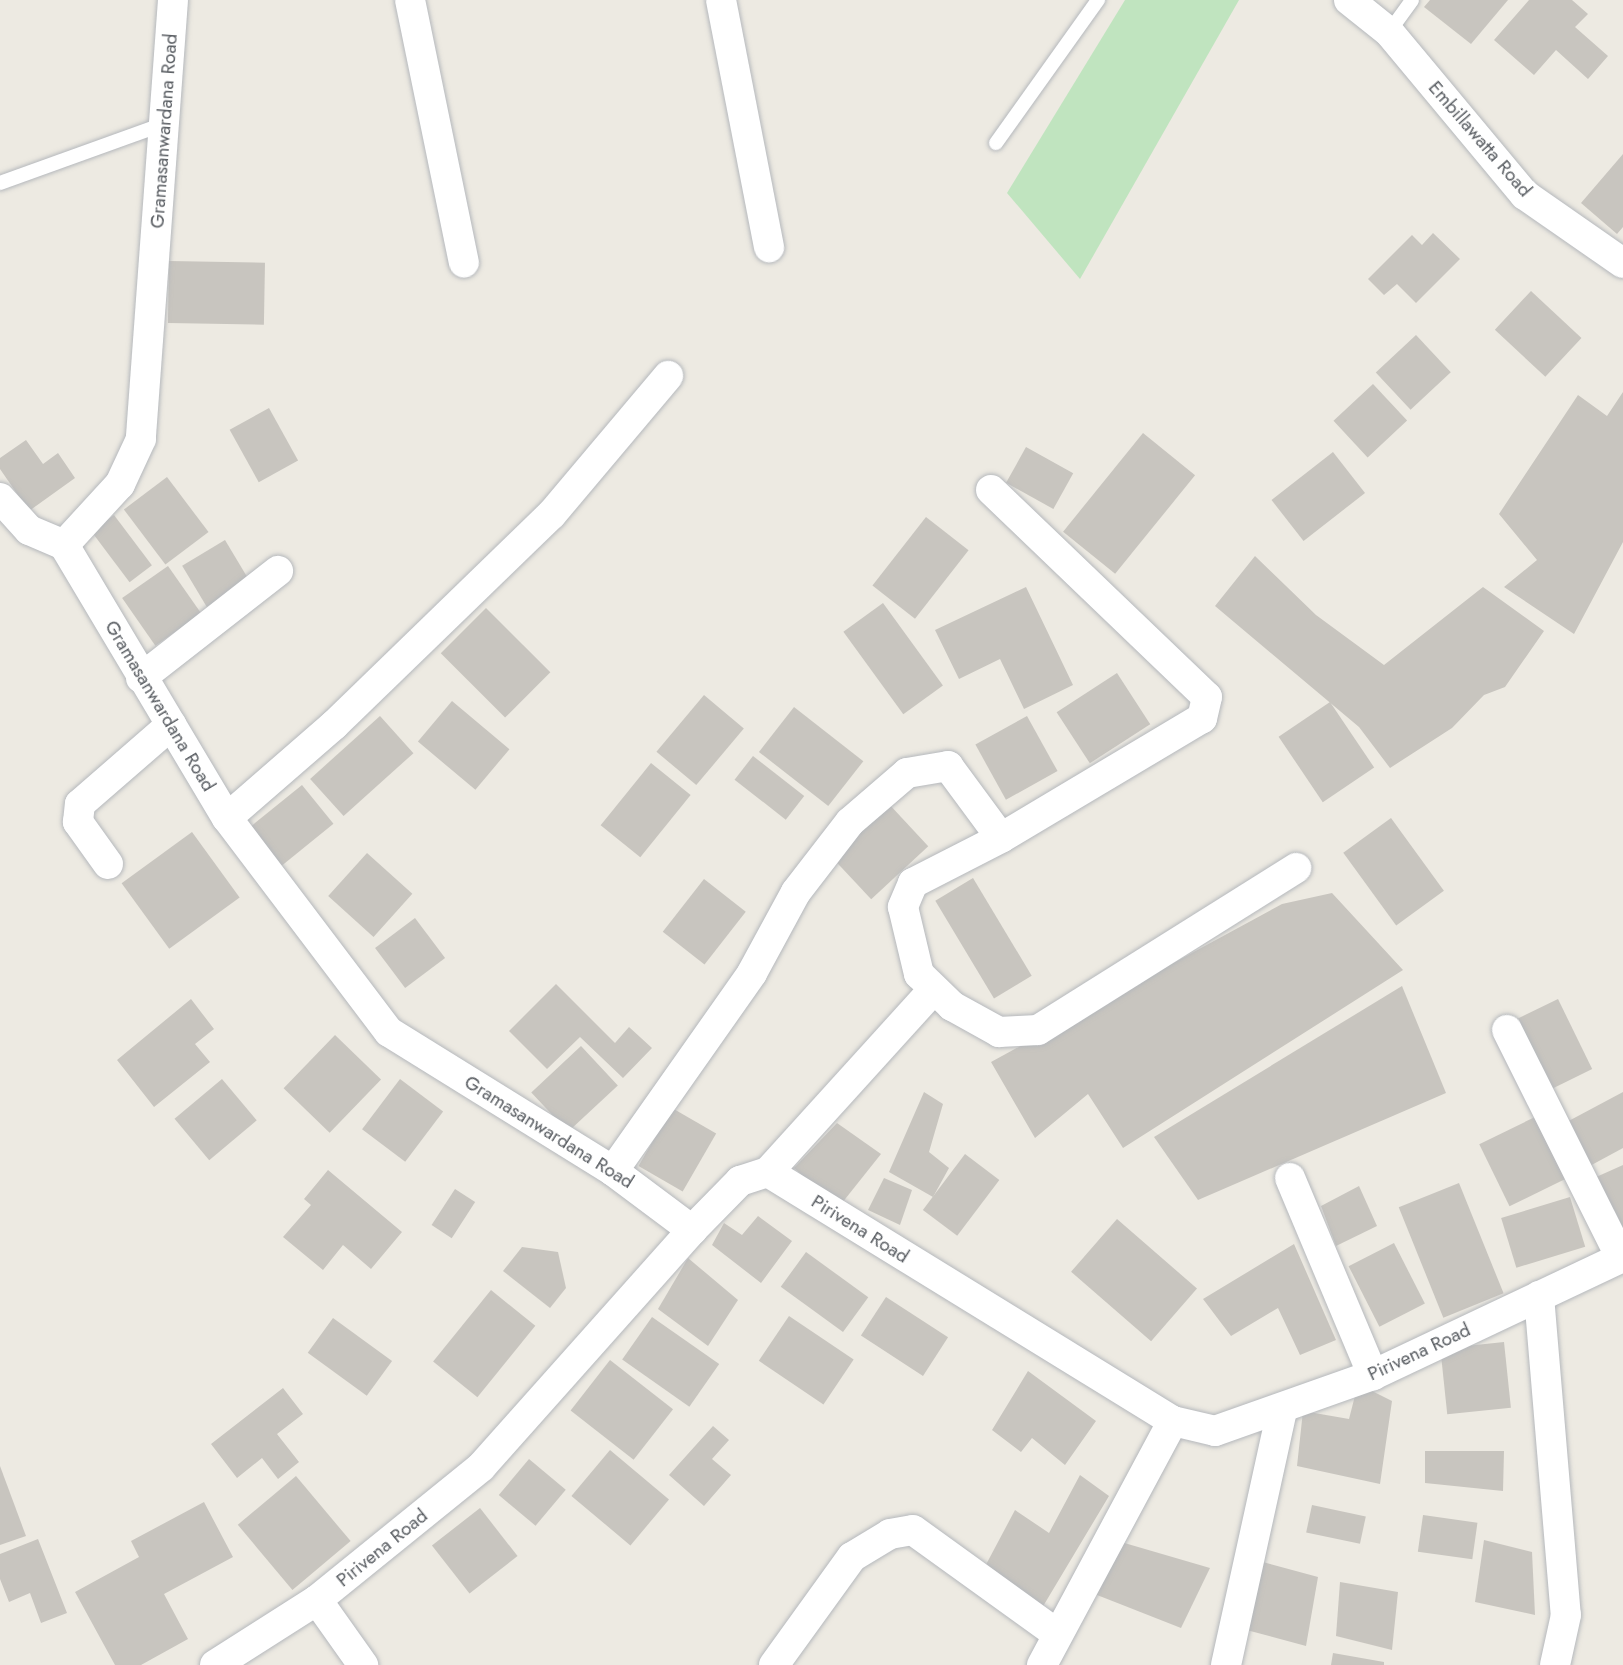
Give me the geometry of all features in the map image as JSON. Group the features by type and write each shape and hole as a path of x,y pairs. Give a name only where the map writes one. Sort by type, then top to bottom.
{"street":[{"name":"Gramasanwardana Road","path":"173,0 141,439 120,484 64,545 227,818 389,1032 613,1171 692,1230"},
{"path":"410,0 464,263"},
{"path":"722,0 769,247"},
{"name":"Embillawatta Road","path":"1349,0 1389,32 1525,195 1623,263"},
{"path":"227,818 334,725 551,515 667,376"},
{"path":"990,490 1207,697 1202,718 1001,838 913,883 903,907 919,974 933,990 999,1032 1038,1030 1296,868"},
{"path":"0,498 29,530 64,545"},
{"path":"141,678 278,571"},
{"path":"108,864 78,822 80,804 171,725"},
{"path":"613,1171 752,973 796,892 850,822 907,773 948,766 1001,838"},
{"path":"768,1172 933,990"},
{"path":"1507,1030 1622,1257"},
{"name":"Pirivena Road","path":"215,1665 317,1600 481,1467 692,1230 740,1181 768,1172 1173,1421 1215,1432 1373,1375 1622,1257"},
{"path":"1290,1178 1373,1375"},
{"path":"1539,1296 1566,1615 1555,1665"},
{"path":"1226,1665 1282,1410"},
{"path":"1042,1665 1056,1634 1173,1421"},
{"path":"774,1665 852,1557 890,1534 913,1530 1056,1634"},
{"path":"317,1600 363,1665"}],"lane":[{"path":"996,144 1098,0"},
{"path":"1389,32 1412,0"},
{"path":"0,183 164,124"}],"green space":[{"path":"1125,0 1239,0 1080,279 1007,193"}],"building":[{"path":"1430,0 1508,0 1471,44 1424,7"},
{"path":"1529,0 1572,0 1588,14 1575,27 1608,56 1588,79 1556,50 1534,75 1494,40"},
{"path":"1623,154 1623,227 1617,234 1581,203"},
{"path":"1433,233 1460,259 1416,303 1397,284 1384,295 1368,279 1412,235 1422,245"},
{"path":"169,261 265,263 264,325 168,323"},
{"path":"1531,291 1581,338 1545,377 1495,330"},
{"path":"1416,335 1451,372 1411,410 1376,373"},
{"path":"1373,384 1407,421 1368,457 1334,421"},
{"path":"1623,392 1623,542 1574,634 1504,587 1537,560 1499,514 1578,395 1607,416"},
{"path":"269,408 298,460 259,482 230,430"},
{"path":"1143,433 1195,475 1115,574 1063,532"},
{"path":"26,440 43,464 58,453 75,478 29,511 0,469 0,458"},
{"path":"1026,447 1073,473 1053,509 1006,483"},
{"path":"1333,452 1365,493 1304,541 1272,500"},
{"path":"167,477 209,532 165,565 124,509"},
{"path":"114,515 152,565 130,582 92,532"},
{"path":"926,517 969,550 915,619 872,586"},
{"path":"225,540 250,581 207,607 182,566"},
{"path":"1255,556 1316,615 1384,665 1483,587 1544,631 1505,687 1484,695 1452,728 1390,768 1359,727 1215,606"},
{"path":"168,566 201,614 155,646 122,598"},
{"path":"1026,587 1073,685 1024,709 1000,659 959,679 935,630"},
{"path":"883,603 943,686 903,714 843,632"},
{"path":"486,608 550,672 505,718 441,653"},
{"path":"1117,673 1150,724 1090,763 1057,712"},
{"path":"704,695 744,728 696,785 656,752"},
{"path":"452,701 509,749 475,790 418,742"},
{"path":"1330,702 1374,767 1323,802 1279,737"},
{"path":"794,707 863,761 828,806 759,752"},
{"path":"380,716 413,753 344,816 310,779"},
{"path":"1027,716 1058,771 1006,800 975,745"},
{"path":"753,756 804,796 786,820 735,780"},
{"path":"651,763 691,795 640,857 601,825"},
{"path":"302,785 333,824 275,871 244,832"},
{"path":"888,803 928,846 871,899 831,856"},
{"path":"1391,818 1444,891 1396,925 1343,853"},
{"path":"192,832 240,898 169,949 122,883"},
{"path":"367,853 412,894 374,937 328,896"},
{"path":"973,878 1032,976 994,998 935,901"},
{"path":"704,879 746,912 705,964 663,932"},
{"path":"1332,893 1403,970 1123,1148 1088,1094 1035,1138 991,1062 1282,904"},
{"path":"415,918 445,958 405,988 375,948"},
{"path":"556,984 615,1043 629,1027 652,1048 623,1078 580,1037 547,1069 509,1031"},
{"path":"1402,986 1446,1093 1198,1200 1154,1137"},
{"path":"191,999 214,1029 195,1044 210,1062 154,1107 117,1060"},
{"path":"1558,999 1592,1069 1549,1090 1515,1020"},
{"path":"335,1035 381,1079 330,1133 284,1088"},
{"path":"581,1046 618,1085 568,1132 531,1092"},
{"path":"222,1079 257,1120 209,1160 175,1119"},
{"path":"400,1079 443,1111 405,1162 362,1129"},
{"path":"924,1092 943,1104 929,1152 949,1168 933,1197 889,1172"},
{"path":"1623,1092 1623,1148 1586,1168 1563,1124"},
{"path":"672,1108 716,1134 683,1192 638,1166"},
{"path":"1535,1117 1565,1179 1510,1206 1479,1144"},
{"path":"837,1123 881,1154 838,1208 794,1168"},
{"path":"965,1154 999,1180 957,1236 923,1210"},
{"path":"1623,1165 1623,1233 1594,1178"},
{"path":"328,1170 402,1232 371,1269 343,1245 323,1270 283,1237 311,1205 304,1199"},
{"path":"884,1178 912,1190 900,1225 868,1210"},
{"path":"1459,1183 1504,1293 1443,1318 1399,1207"},
{"path":"1359,1186 1377,1226 1336,1246 1321,1206"},
{"path":"455,1189 475,1202 452,1238 432,1225"},
{"path":"1570,1197 1585,1247 1516,1268 1501,1218"},
{"path":"758,1216 792,1241 761,1283 712,1245 724,1223 742,1235"},
{"path":"1117,1219 1197,1289 1151,1341 1071,1272"},
{"path":"1394,1243 1425,1304 1379,1327 1349,1266"},
{"path":"1294,1244 1336,1340 1300,1355 1278,1308 1231,1336 1203,1299"},
{"path":"522,1247 558,1252 566,1288 550,1308 503,1271"},
{"path":"806,1252 868,1297 843,1332 781,1287"},
{"path":"688,1258 738,1300 708,1346 658,1309"},
{"path":"491,1290 535,1326 477,1397 433,1361"},
{"path":"886,1297 948,1337 923,1376 861,1336"},
{"path":"789,1316 854,1360 823,1404 759,1361"},
{"path":"652,1317 719,1364 689,1407 622,1360"},
{"path":"333,1318 392,1361 367,1396 308,1353"},
{"path":"1504,1342 1511,1408 1447,1414 1440,1349"},
{"path":"610,1360 673,1409 634,1460 571,1410"},
{"path":"1028,1371 1096,1421 1065,1465 1032,1438 1021,1452 992,1430"},
{"path":"1358,1384 1392,1401 1380,1484 1297,1466 1303,1411 1349,1419"},
{"path":"283,1388 303,1414 277,1434 299,1462 278,1479 262,1458 237,1478 211,1444"},
{"path":"713,1426 729,1440 712,1459 731,1475 704,1506 669,1475"},
{"path":"610,1450 669,1499 630,1545 571,1496"},
{"path":"1425,1451 1504,1451 1503,1491 1425,1483"},
{"path":"529,1459 566,1490 536,1526 499,1495"},
{"path":"0,1466 26,1536 0,1545"},
{"path":"1080,1475 1109,1496 1039,1613 981,1574 1015,1510 1049,1533"},
{"path":"296,1476 351,1541 292,1590 238,1525"},
{"path":"204,1502 233,1557 164,1594 188,1639 141,1665 115,1665 75,1592 139,1557 131,1541"},
{"path":"1312,1505 1366,1516 1360,1544 1306,1532"},
{"path":"480,1508 518,1556 469,1594 432,1546"},
{"path":"1423,1515 1477,1523 1472,1559 1418,1552"},
{"path":"38,1539 67,1613 41,1623 30,1593 9,1602 0,1579 0,1554"},
{"path":"1484,1540 1532,1552 1535,1615 1475,1602"},
{"path":"1121,1542 1210,1568 1181,1628 1092,1593"},
{"path":"1252,1559 1318,1577 1306,1646 1239,1628"},
{"path":"1340,1582 1398,1592 1392,1650 1336,1636"},
{"path":"1333,1653 1384,1662 1384,1665 1331,1665"}]}
